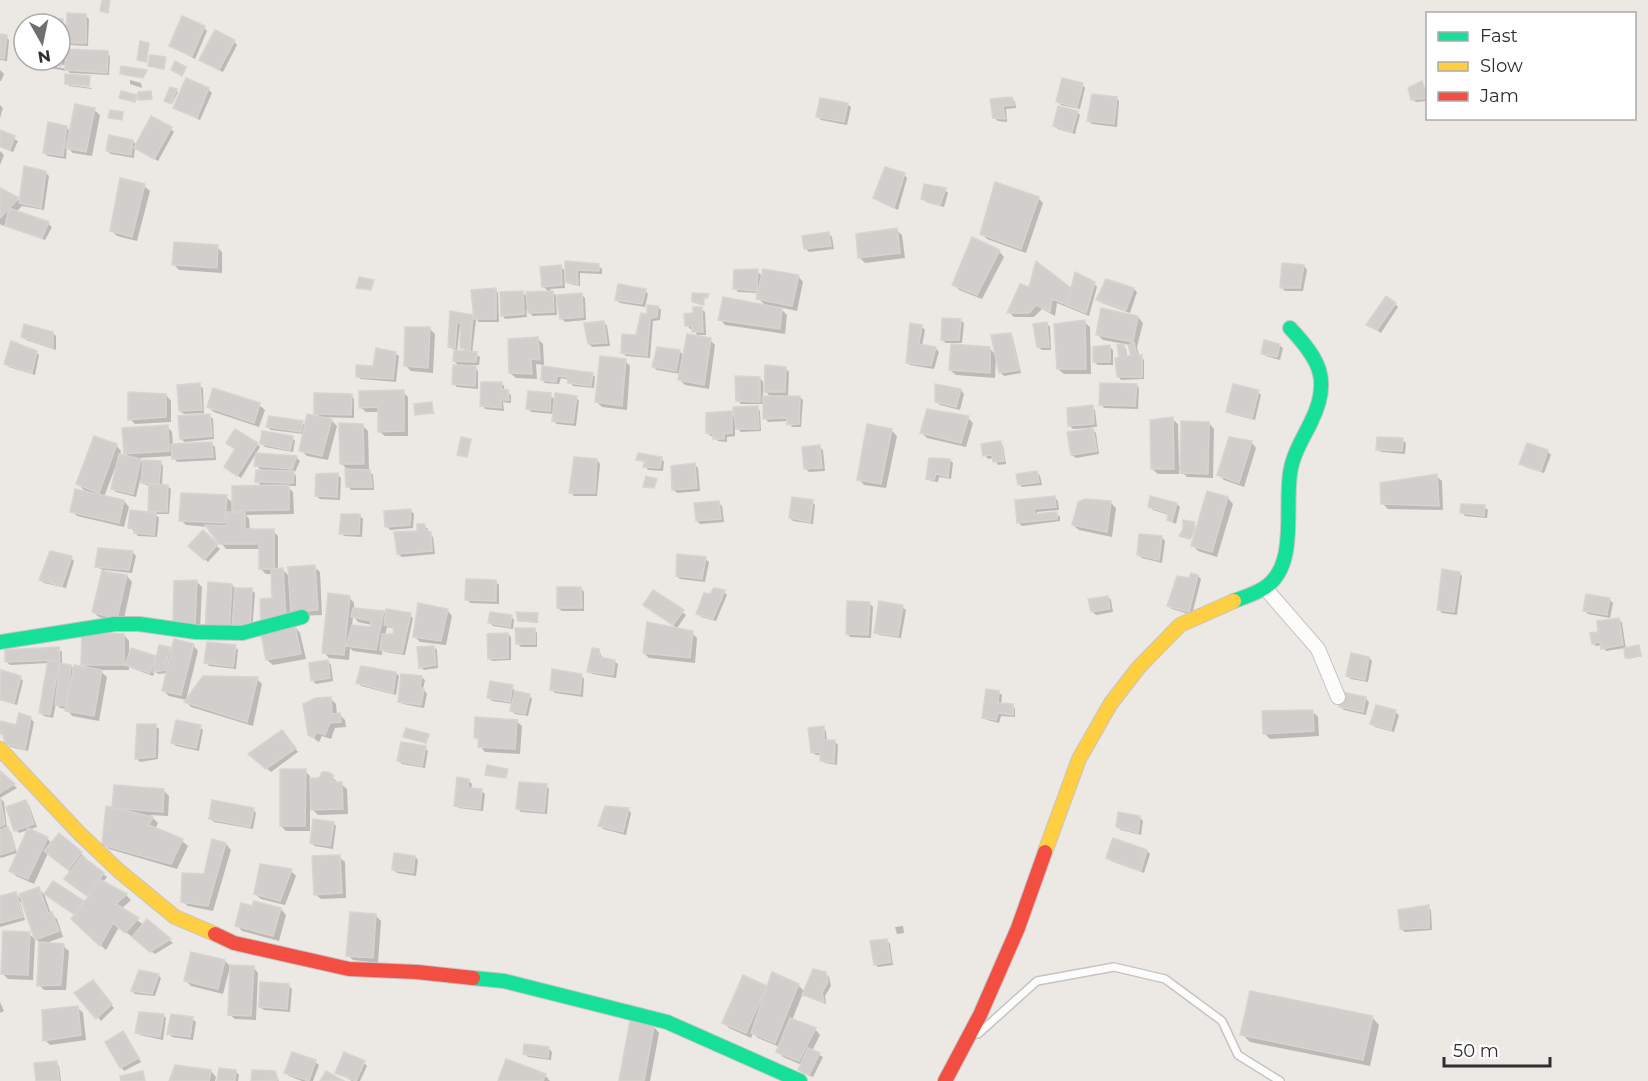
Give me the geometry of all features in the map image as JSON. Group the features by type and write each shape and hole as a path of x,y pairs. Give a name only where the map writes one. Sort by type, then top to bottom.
{"street":[{"path":"945,1081 980,1016 1018,928 1079,759 1111,703 1138,667 1180,625 1265,588 1275,580 1286,553 1291,468 1298,449 1315,419 1320,395 1320,371 1312,352 1290,328"},
{"path":"1265,588 1318,649 1338,697"},
{"path":"0,642 115,624 139,624 196,632 242,633 302,616"},
{"path":"0,749 79,833 119,871 175,917 234,943 349,969 417,972 504,981 667,1022 798,1080"}],"lane":[{"path":"963,1048 1037,981 1114,967 1165,979 1222,1021 1238,1055 1280,1081"}],"building":[{"path":"102,0 110,0 108,13 100,11"},
{"path":"72,13 86,14 86,43 72,43"},
{"path":"182,16 205,26 192,56 169,46"},
{"path":"215,30 235,40 219,70 199,60"},
{"path":"0,34 7,35 4,59 0,58"},
{"path":"140,41 149,43 146,62 137,60"},
{"path":"72,49 108,51 107,73 72,70"},
{"path":"150,55 166,57 164,69 148,66"},
{"path":"175,61 186,67 182,76 171,70"},
{"path":"121,66 147,70 143,78 120,74"},
{"path":"65,74 90,76 89,86 65,84"},
{"path":"186,78 209,88 197,118 173,108"},
{"path":"1062,78 1083,83 1077,107 1056,102"},
{"path":"1422,81 1426,98 1411,100 1408,88"},
{"path":"170,87 177,89 171,104 164,101"},
{"path":"121,91 137,95 135,102 119,98"},
{"path":"151,91 152,99 138,100 138,92"},
{"path":"1092,94 1117,97 1114,124 1087,121"},
{"path":"1012,97 1014,105 1003,106 1005,119 993,118 990,99"},
{"path":"820,98 848,103 844,122 816,117"},
{"path":"75,104 95,108 86,152 66,148"},
{"path":"1058,106 1078,111 1072,132 1053,126"},
{"path":"110,110 123,112 122,120 108,118"},
{"path":"151,116 172,127 154,159 134,148"},
{"path":"48,122 67,126 63,156 43,153"},
{"path":"0,130 15,136 10,150 0,146"},
{"path":"109,135 133,140 131,155 106,151"},
{"path":"24,166 46,171 41,208 19,203"},
{"path":"885,167 905,173 894,208 873,198"},
{"path":"120,178 145,184 132,237 110,231"},
{"path":"995,182 1039,197 1021,249 980,234"},
{"path":"924,184 946,188 940,205 921,199"},
{"path":"0,188 19,198 0,218"},
{"path":"9,208 49,222 42,238 5,226"},
{"path":"897,228 900,253 858,258 856,234"},
{"path":"829,232 831,246 804,249 802,236"},
{"path":"972,237 1000,250 977,295 952,285"},
{"path":"174,242 218,245 217,268 172,265"},
{"path":"565,261 599,264 599,271 577,270 578,284 565,282"},
{"path":"1036,261 1071,288 1067,305 1052,299 1050,312 1036,305 1029,313 1007,313 1020,284 1029,287"},
{"path":"1282,263 1304,265 1300,288 1280,288"},
{"path":"561,265 562,285 542,287 540,267"},
{"path":"758,269 757,291 733,289 734,270"},
{"path":"763,269 799,275 792,306 756,299"},
{"path":"1075,272 1095,282 1086,313 1067,305"},
{"path":"359,277 374,280 371,290 356,288"},
{"path":"1106,279 1134,288 1126,310 1096,300"},
{"path":"618,284 646,289 642,304 615,300"},
{"path":"496,288 496,319 474,319 471,290"},
{"path":"523,291 524,314 501,316 500,292"},
{"path":"553,291 554,312 528,313 526,292"},
{"path":"582,293 583,317 560,319 556,295"},
{"path":"692,293 709,294 707,298 704,297 704,305 692,302"},
{"path":"1386,296 1396,303 1377,330 1366,325"},
{"path":"723,297 782,308 780,329 718,320"},
{"path":"647,305 658,306 657,317 650,318 647,356 621,353 622,334 636,335 641,313 647,314"},
{"path":"693,307 702,307 703,332 692,332 692,326 685,326 684,314 693,313"},
{"path":"1101,308 1138,316 1133,342 1096,335"},
{"path":"450,311 473,315 470,350 460,348 461,323 457,323 455,348 448,347"},
{"path":"942,318 961,319 959,340 941,340"},
{"path":"1085,320 1086,369 1057,369 1054,324"},
{"path":"604,321 607,343 588,344 584,323"},
{"path":"1047,322 1049,347 1037,347 1033,324"},
{"path":"910,323 922,325 919,344 936,347 931,366 906,363"},
{"path":"24,324 53,332 53,348 21,337"},
{"path":"405,327 430,327 428,368 404,366"},
{"path":"1011,333 1019,370 999,373 991,335"},
{"path":"687,334 711,338 704,385 678,380"},
{"path":"538,337 540,360 531,359 532,374 509,373 508,339"},
{"path":"1264,340 1280,344 1277,357 1261,354"},
{"path":"11,341 37,351 32,373 4,364"},
{"path":"1134,343 1137,355 1142,355 1142,377 1117,377 1115,358 1119,357 1117,345 1124,344 1125,357 1131,355 1128,345"},
{"path":"951,344 990,347 990,373 949,370"},
{"path":"1110,345 1110,362 1093,362 1093,347"},
{"path":"657,347 680,350 676,371 652,367"},
{"path":"376,348 396,352 393,379 356,377 356,365 373,366"},
{"path":"454,350 477,352 476,362 453,361"},
{"path":"600,356 626,359 622,406 595,402"},
{"path":"453,365 476,366 475,386 452,384"},
{"path":"765,365 786,367 785,392 764,392"},
{"path":"542,366 593,373 591,386 568,383 567,377 557,376 556,382 541,380"},
{"path":"735,376 760,377 760,402 736,401"},
{"path":"481,382 502,382 501,389 508,390 509,400 501,400 501,408 480,406"},
{"path":"200,383 202,410 179,411 177,385"},
{"path":"1100,383 1137,384 1135,406 1099,405"},
{"path":"935,384 961,389 956,407 935,402"},
{"path":"1233,384 1259,390 1252,418 1226,412"},
{"path":"213,388 260,403 254,423 207,407"},
{"path":"404,390 404,431 378,432 378,407 359,408 359,391"},
{"path":"528,391 551,393 550,411 526,409"},
{"path":"128,392 166,394 166,417 128,420"},
{"path":"314,393 352,394 351,415 314,414"},
{"path":"555,393 577,396 573,423 552,421"},
{"path":"763,396 800,396 799,424 787,425 787,418 763,419"},
{"path":"432,402 433,413 415,415 414,404"},
{"path":"1093,405 1094,424 1068,426 1067,408"},
{"path":"758,406 759,429 736,429 733,407"},
{"path":"927,409 969,416 961,443 920,433"},
{"path":"732,411 732,433 724,434 724,439 713,439 713,434 706,433 706,413"},
{"path":"210,414 212,436 180,439 178,416"},
{"path":"307,414 332,419 322,456 299,451"},
{"path":"269,416 303,421 301,432 266,427"},
{"path":"1173,417 1174,469 1151,469 1150,420"},
{"path":"1181,421 1209,422 1208,474 1180,473"},
{"path":"339,423 363,424 364,464 340,464"},
{"path":"867,424 892,429 881,484 857,480"},
{"path":"168,425 169,451 124,454 122,428"},
{"path":"1093,428 1097,451 1071,455 1067,432"},
{"path":"235,429 258,443 237,476 224,467 235,449 226,443"},
{"path":"262,431 293,436 290,450 260,444"},
{"path":"94,436 117,444 99,493 76,484"},
{"path":"461,437 471,439 467,457 457,455"},
{"path":"1229,437 1252,441 1239,483 1217,475"},
{"path":"1377,437 1403,438 1402,451 1376,450"},
{"path":"1001,441 1004,461 993,462 992,455 983,456 981,444"},
{"path":"212,442 213,457 172,459 171,444"},
{"path":"1527,443 1548,450 1541,471 1519,464"},
{"path":"820,445 822,468 804,469 802,447"},
{"path":"256,453 297,456 292,469 254,466"},
{"path":"638,453 662,457 660,468 643,467 645,461 636,460"},
{"path":"119,454 141,459 133,494 111,489"},
{"path":"574,457 597,459 595,493 569,493"},
{"path":"929,458 950,459 948,477 936,474 934,480 926,479"},
{"path":"143,460 161,461 159,484 141,483"},
{"path":"695,463 697,488 672,490 671,466"},
{"path":"345,469 370,470 372,487 346,487"},
{"path":"256,470 294,471 293,483 255,482"},
{"path":"1037,471 1039,482 1018,485 1016,474"},
{"path":"338,473 337,497 315,496 316,474"},
{"path":"1437,474 1439,506 1381,504 1380,483"},
{"path":"646,476 657,479 654,488 643,487"},
{"path":"149,484 168,485 167,512 148,511"},
{"path":"289,485 289,510 232,511 232,486"},
{"path":"75,489 124,500 119,523 70,512"},
{"path":"1207,491 1228,497 1212,552 1191,546"},
{"path":"181,493 227,495 225,523 179,521"},
{"path":"1055,496 1056,507 1034,509 1035,514 1057,512 1057,519 1017,523 1015,500"},
{"path":"1150,496 1177,503 1172,522 1167,520 1168,513 1148,507"},
{"path":"792,497 813,500 810,522 789,518"},
{"path":"1085,499 1111,501 1107,532 1072,525 1078,502"},
{"path":"719,501 721,519 696,521 694,503"},
{"path":"1461,504 1485,505 1484,516 1460,513"},
{"path":"411,509 410,525 385,527 384,511"},
{"path":"130,510 156,513 154,535 134,533 135,529 128,528"},
{"path":"227,512 245,512 245,529 274,529 274,569 259,569 259,544 219,544 205,525 227,526"},
{"path":"341,514 360,514 359,534 339,534"},
{"path":"1183,520 1194,522 1195,530 1190,539 1179,536 1183,529"},
{"path":"417,524 425,524 425,530 431,532 432,551 397,554 394,532 417,531"},
{"path":"203,530 218,544 204,560 188,546"},
{"path":"1139,534 1162,536 1159,560 1137,555"},
{"path":"98,548 133,551 129,570 95,567"},
{"path":"50,551 72,556 62,586 39,580"},
{"path":"677,554 706,557 702,579 676,576"},
{"path":"315,565 318,610 291,612 288,567"},
{"path":"283,568 286,620 261,621 260,599 272,598 271,569"},
{"path":"1442,569 1460,572 1454,612 1437,610"},
{"path":"102,571 127,575 117,619 92,612"},
{"path":"1191,573 1198,575 1189,612 1167,606 1177,576 1189,578"},
{"path":"466,579 496,580 496,601 465,600"},
{"path":"197,580 195,625 173,624 174,581"},
{"path":"208,582 232,584 229,632 205,630"},
{"path":"557,587 581,587 582,608 557,608"},
{"path":"235,588 252,588 250,630 232,629"},
{"path":"714,588 725,590 713,619 696,614 704,593 710,594"},
{"path":"653,590 684,610 673,625 643,605"},
{"path":"328,593 350,596 344,655 322,653"},
{"path":"1586,594 1610,598 1607,615 1583,611"},
{"path":"1108,596 1110,609 1091,612 1088,599"},
{"path":"847,601 870,602 868,635 846,634"},
{"path":"879,601 903,605 898,636 874,633"},
{"path":"418,603 448,609 441,641 413,637"},
{"path":"353,608 384,611 376,650 346,646 352,625 371,627 371,621 351,617"},
{"path":"386,609 411,613 402,653 380,650 382,634 393,634 394,627 384,625"},
{"path":"490,612 512,615 510,627 488,623"},
{"path":"516,612 538,613 537,622 518,621"},
{"path":"1619,618 1623,645 1601,649 1600,642 1592,644 1590,633 1598,632 1597,621"},
{"path":"647,622 693,631 690,658 643,653"},
{"path":"295,626 301,654 266,660 261,634"},
{"path":"515,628 535,628 535,644 516,644"},
{"path":"82,633 124,634 124,665 81,665"},
{"path":"508,633 508,658 488,659 487,634"},
{"path":"174,639 194,644 181,695 162,691"},
{"path":"207,642 236,645 233,667 204,663"},
{"path":"159,645 170,647 165,670 153,672"},
{"path":"1639,645 1641,656 1625,658 1624,648"},
{"path":"434,646 436,665 419,668 417,647"},
{"path":"59,647 60,660 5,662 5,650"},
{"path":"131,648 156,656 150,673 125,665"},
{"path":"592,648 599,649 600,657 615,660 613,675 587,672"},
{"path":"1351,653 1369,657 1365,680 1346,676"},
{"path":"48,660 59,662 50,715 39,713"},
{"path":"328,660 330,678 311,681 309,663"},
{"path":"60,663 71,665 66,706 55,705"},
{"path":"74,665 102,670 94,716 65,711"},
{"path":"361,666 396,672 393,693 356,683"},
{"path":"552,669 582,674 580,694 550,690"},
{"path":"1,670 21,676 14,703 0,699"},
{"path":"401,674 422,676 420,687 424,689 421,705 398,702"},
{"path":"203,676 258,677 247,722 184,702"},
{"path":"490,681 513,685 510,702 487,698"},
{"path":"986,689 999,691 998,703 1013,704 1013,715 998,713 996,720 982,718"},
{"path":"515,691 530,694 525,714 510,711"},
{"path":"1342,692 1366,697 1363,712 1339,707"},
{"path":"331,697 332,714 340,713 341,722 330,723 325,735 316,732 314,738 308,735 303,704 316,698"},
{"path":"1376,705 1396,710 1391,730 1370,724"},
{"path":"1313,710 1314,731 1263,734 1262,711"},
{"path":"19,713 31,717 25,749 5,744 3,734 0,733 0,721 16,725"},
{"path":"475,717 517,720 515,749 478,747 479,738 474,738"},
{"path":"176,720 201,725 196,748 171,743"},
{"path":"137,724 156,724 155,757 135,759"},
{"path":"824,726 824,740 835,740 834,763 820,761 820,752 811,753 808,728"},
{"path":"406,728 429,734 426,743 403,737"},
{"path":"282,730 296,748 266,769 248,754"},
{"path":"401,742 426,746 422,766 397,761"},
{"path":"487,765 508,769 506,778 485,775"},
{"path":"280,769 306,769 305,826 280,826"},
{"path":"0,771 15,784 0,793"},
{"path":"322,772 333,775 333,782 342,782 343,809 311,810 310,778 319,778"},
{"path":"457,777 469,779 468,788 482,789 480,809 454,806"},
{"path":"519,782 547,784 544,812 516,809"},
{"path":"114,785 164,789 163,812 112,808"},
{"path":"0,797 5,824 0,827"},
{"path":"26,800 34,824 14,831 6,807"},
{"path":"212,800 254,808 250,827 209,819"},
{"path":"106,806 153,817 149,825 183,839 171,864 102,845"},
{"path":"605,806 629,808 623,832 598,826"},
{"path":"1118,812 1140,816 1138,833 1116,827"},
{"path":"313,819 334,822 330,846 310,843"},
{"path":"8,827 15,850 0,855 0,830"},
{"path":"28,828 48,837 28,879 9,871"},
{"path":"59,833 82,852 68,870 44,851"},
{"path":"1113,838 1147,850 1141,871 1106,858"},
{"path":"212,839 226,843 208,906 181,902 182,873 204,874"},
{"path":"394,853 415,856 413,873 392,870"},
{"path":"340,855 342,893 314,895 312,856"},
{"path":"82,856 104,873 87,896 64,879"},
{"path":"260,864 292,869 280,901 254,894"},
{"path":"101,880 127,894 116,904 139,918 125,933 113,923 100,946 71,919"},
{"path":"53,881 84,901 75,915 44,894"},
{"path":"39,887 48,913 52,912 59,931 35,940 19,894"},
{"path":"16,892 23,917 0,923 0,896"},
{"path":"254,901 281,908 273,936 235,926 241,903 252,906"},
{"path":"1429,905 1429,928 1400,929 1398,910"},
{"path":"350,912 376,914 373,958 346,956"},
{"path":"147,919 171,939 150,952 132,937"},
{"path":"3,931 30,932 28,975 1,974"},
{"path":"887,939 891,962 874,965 870,941"},
{"path":"39,942 64,944 61,985 37,986"},
{"path":"191,952 225,960 218,989 184,981"},
{"path":"230,965 254,966 251,1016 228,1015"},
{"path":"813,969 826,972 828,982 822,992 824,1002 802,995"},
{"path":"139,970 159,974 152,994 131,991"},
{"path":"772,972 799,984 775,1043 751,1033"},
{"path":"743,975 767,986 746,1033 722,1023"},
{"path":"93,980 112,1004 96,1019 74,993"},
{"path":"260,982 289,984 287,1009 259,1007"},
{"path":"1250,991 1373,1016 1363,1060 1240,1035"},
{"path":"78,1006 81,1035 43,1041 42,1010"},
{"path":"139,1012 164,1014 160,1037 135,1033"},
{"path":"171,1014 193,1017 190,1037 167,1034"},
{"path":"790,1018 816,1028 799,1061 776,1052"},
{"path":"630,1021 654,1026 644,1081 619,1081"},
{"path":"123,1031 139,1058 120,1068 105,1042"},
{"path":"524,1044 549,1047 548,1058 523,1054"},
{"path":"808,1048 820,1053 809,1075 798,1070"},
{"path":"292,1052 316,1060 309,1081 284,1073"},
{"path":"344,1052 365,1061 356,1081 335,1073"},
{"path":"506,1059 546,1074 543,1081 498,1081"},
{"path":"57,1061 59,1081 36,1081 34,1063"},
{"path":"175,1065 211,1070 209,1081 169,1081"},
{"path":"219,1068 236,1070 235,1081 217,1081"},
{"path":"252,1070 275,1071 278,1080 251,1081"},
{"path":"143,1071 145,1081 121,1081 120,1076"},
{"path":"326,1071 344,1081 320,1081"}],"traffic: fast":[{"path":"1234,601 1264,588 1275,578 1282,565 1288,533 1289,482 1292,462 1321,394 1321,382 1315,360 1290,328"},
{"path":"0,642 115,624 139,624 196,632 242,633 302,617"},
{"path":"473,978 504,981 667,1022 800,1081"}],"traffic: slow":[{"path":"1045,852 1079,759 1111,703 1139,667 1180,625 1234,601"},
{"path":"0,749 79,833 119,871 175,917 215,934"}],"traffic: jam":[{"path":"945,1081 980,1015 1018,928 1045,852"},
{"path":"215,934 234,943 349,969 417,972 473,978"}]}
